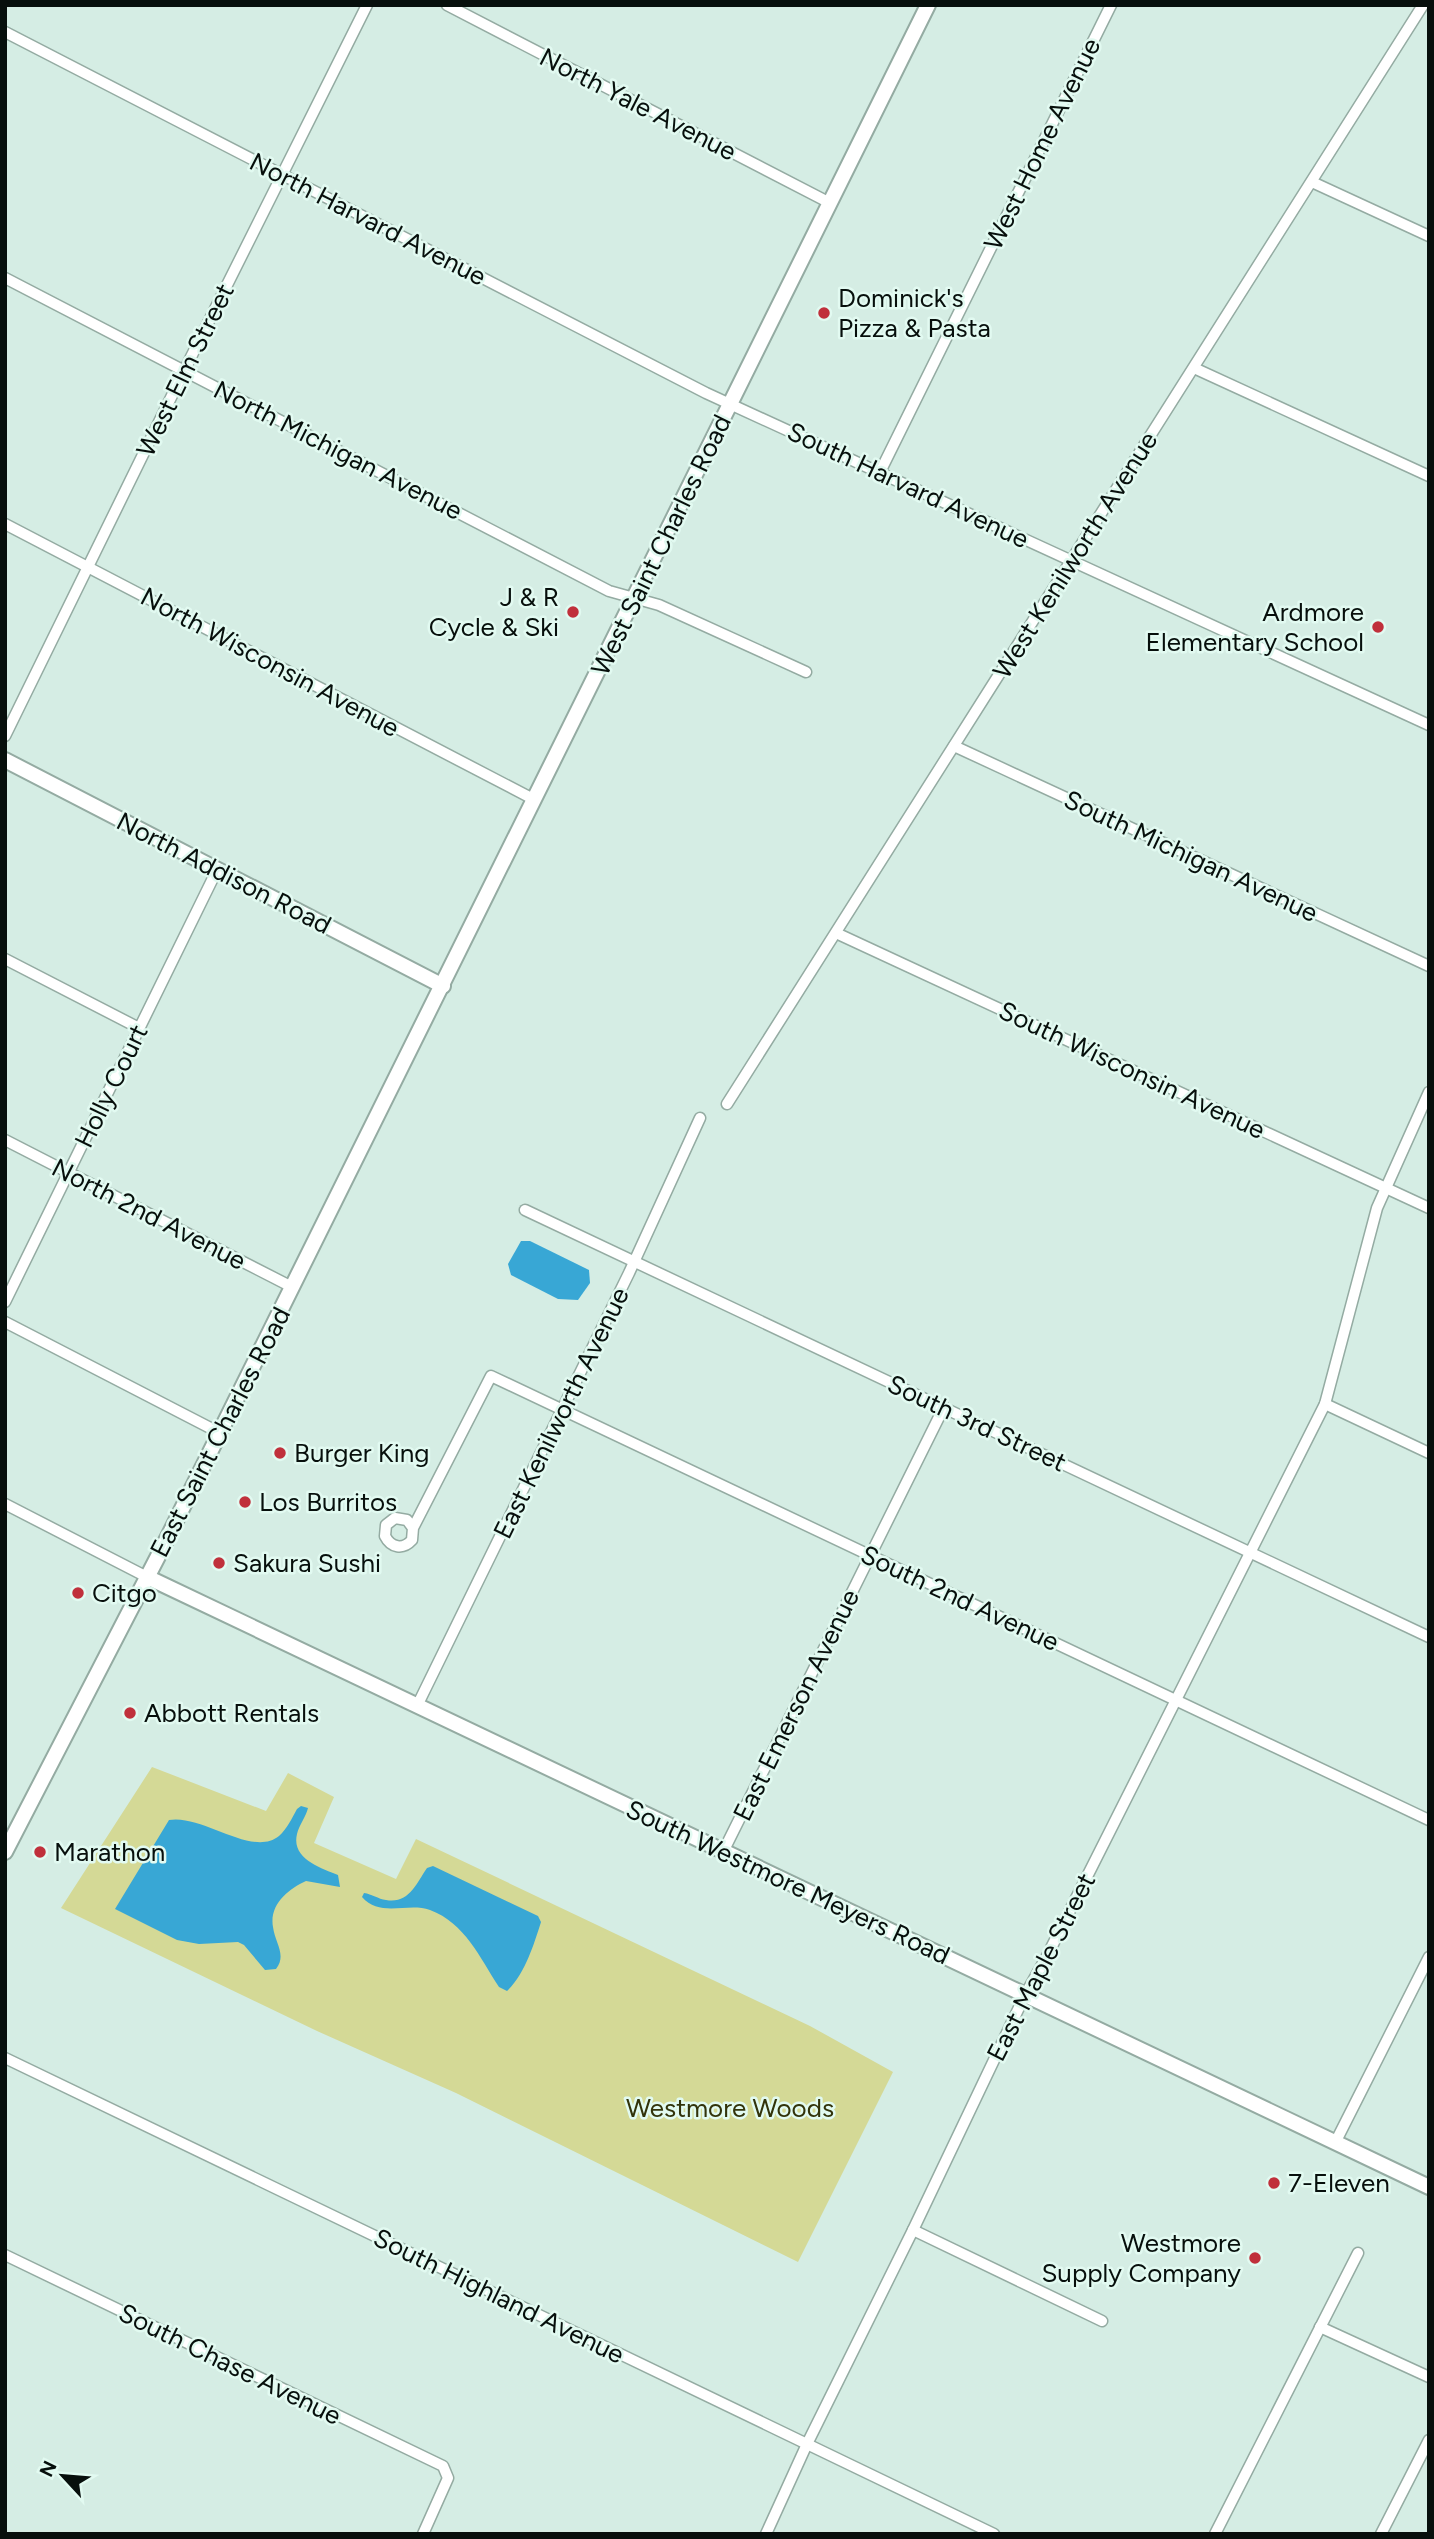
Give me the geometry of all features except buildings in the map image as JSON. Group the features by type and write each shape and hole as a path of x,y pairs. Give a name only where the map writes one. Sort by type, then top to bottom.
{"main road":[{"name":"West Saint Charles Road","path":"393,1084 731,404 925,6"},
{"name":"North Addison Road","path":"5,760 443,986"},
{"name":"East Saint Charles Road","path":"7,1843 147,1577 393,1084"},
{"name":"South Westmore Meyers Road","path":"147,1577 1429,2187"}],"street":[{"name":"West Elm Street","path":"5,736 367,5"},
{"name":"North Yale Avenue","path":"447,5 830,203"},
{"name":"West Home Avenue","path":"880,472 1111,5"},
{"name":"West Kenilworth Avenue","path":"727,1104 1423,5"},
{"name":"North Harvard Avenue","path":"5,32 695,388 731,404"},
{"path":"1311,182 1429,236"},
{"name":"North Michigan Avenue","path":"5,278 609,591 634,598"},
{"path":"1194,368 1429,476"},
{"name":"South Harvard Avenue","path":"731,404 1429,725"},
{"name":"North Wisconsin Avenue","path":"5,524 535,800"},
{"path":"634,598 659,605 806,672"},
{"name":"South Michigan Avenue","path":"954,747 1429,966"},
{"name":"Holly Court","path":"5,1302 217,870"},
{"name":"South Wisconsin Avenue","path":"836,933 1429,1208"},
{"path":"5,959 139,1028"},
{"name":"East Maple Street","path":"766,2534 1025,1995 1177,1701 1325,1404 1384,1188 1429,1092"},
{"name":"East Kenilworth Avenue","path":"417,1706 635,1262 700,1118"},
{"name":"North 2nd Avenue","path":"5,1140 292,1287"},
{"name":"South 3rd Street","path":"525,1210 1429,1637"},
{"path":"5,1322 220,1433"},
{"name":"South 2nd Avenue","path":"414,1528 491,1376 1429,1820"},
{"path":"1325,1404 1429,1453"},
{"name":"East Emerson Avenue","path":"723,1852 944,1407"},
{"path":"5,1504 147,1577"},
{"path":"1335,2143 1429,1957"},
{"name":"South Highland Avenue","path":"5,2058 994,2534"},
{"path":"913,2230 1102,2321"},
{"path":"1215,2534 1358,2253"},
{"name":"South Chase Avenue","path":"5,2255 443,2466 448,2478 423,2534"},
{"path":"1320,2328 1429,2377"},
{"path":"1381,2534 1429,2440"}],"green space":[{"name":"Westmore Woods","path":"152,1767 266,1811 288,1773 334,1797 314,1843 396,1879 416,1839 810,2026 893,2072 798,2262 456,2093 317,2031 61,1908"}],"water":[{"path":"521,1241 530,1241 589,1270 590,1283 578,1300 558,1299 511,1275 508,1264"},
{"path":"301,1806 308,1808 297,1834 298,1850 309,1861 338,1875 340,1887 306,1881 281,1899 273,1919 280,1954 276,1969 265,1970 244,1945 238,1942 199,1944 177,1940 115,1909 169,1820 197,1823 255,1842 268,1841 282,1833"},
{"path":"433,1866 538,1916 541,1922 528,1958 507,1991 499,1987 478,1953 453,1923 430,1910 377,1907 362,1897 364,1893 386,1900 401,1899 411,1892 427,1868"}],"place":[{"name":"Dominick's Pizza & Pasta","path":"824,313"},
{"name":"J & R Cycle & Ski","path":"573,612"},
{"name":"Ardmore Elementary School","path":"1378,627"},
{"name":"Burger King","path":"280,1453"},
{"name":"Los Burritos","path":"245,1502"},
{"name":"Sakura Sushi","path":"219,1563"},
{"name":"Citgo","path":"78,1593"},
{"name":"Abbott Rentals","path":"130,1713"},
{"name":"Marathon","path":"40,1852"},
{"name":"7-Eleven","path":"1274,2183"},
{"name":"Westmore Supply Company","path":"1255,2258"}]}
